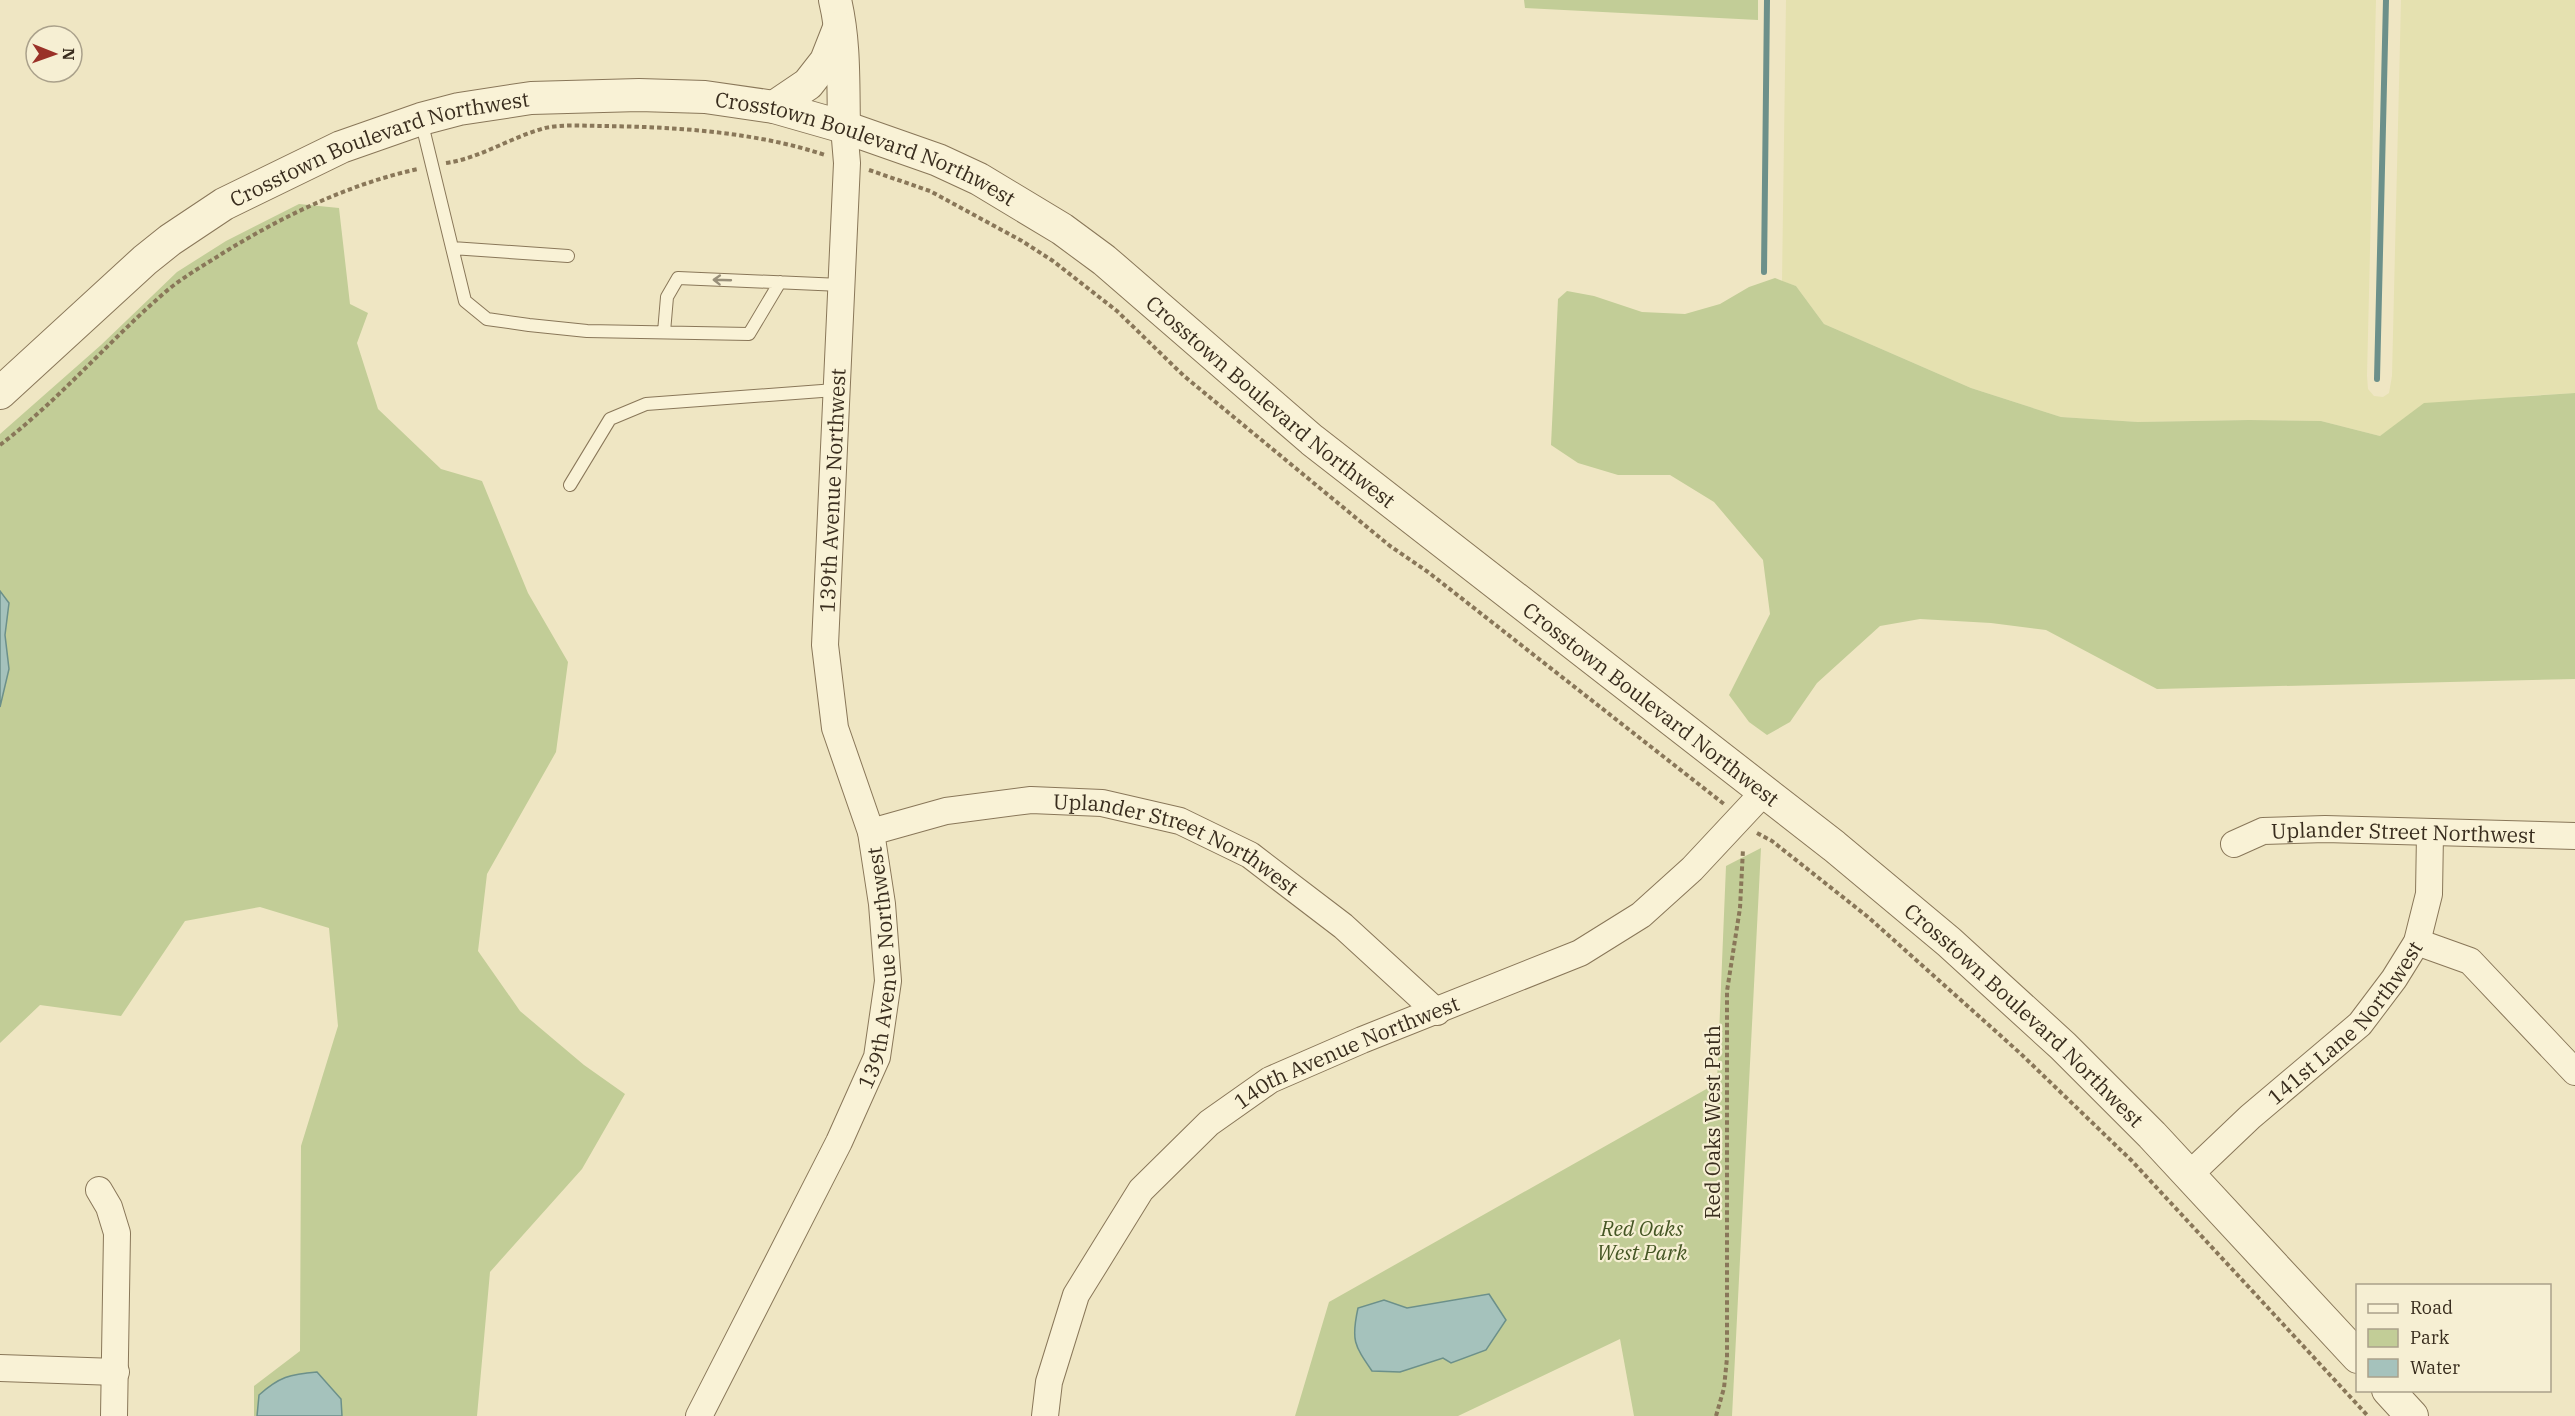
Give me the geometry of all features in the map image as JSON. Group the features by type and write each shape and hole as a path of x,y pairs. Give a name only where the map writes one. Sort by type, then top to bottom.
{"street":[{"path":"774,107 808,84 826,61 838,12"},
{"path":"838,12 844,72 844,127"},
{"name":"Crosstown Boulevard Northwest","path":"0,393 112,288 161,248 224,204 341,147 421,119 459,109 543,98 639,95 705,97 774,107 844,127 938,160 979,179 1062,229 1143,291 1255,393 1344,466 1881,884 1984,973 2063,1047 2189,1175 2356,1355"},
{"name":"139th Avenue Northwest","path":"699,1416 839,1142 877,1057 888,981 882,904 872,832 835,728 825,645 835,390 848,163 844,127"},
{"name":"140th Avenue Northwest","path":"1045,1416 1049,1382 1076,1295 1141,1190 1209,1123 1270,1080 1362,1040 1580,953 1641,915 1692,869 1764,792"},
{"name":"Uplander Street Northwest","path":"872,832 946,811 1030,800 1102,803 1180,821 1250,855 1343,926 1437,1012"},
{"name":"Uplander Street Northwest","path":"2234,844 2263,831 2325,829 2430,834 2575,836"},
{"name":"141st Lane Northwest","path":"2189,1175 2250,1118 2360,1024 2394,979 2417,942 2429,894 2430,834"},
{"path":"2417,942 2470,961 2575,1072"},
{"path":"99,1190 109,1207 117,1233 114,1416"},
{"path":"0,1368 116,1372"},
{"path":"2390,1392 2412,1416"}],"lane":[{"path":"421,119 465,301 487,319 587,331 749,334 780,282"},
{"path":"452,248 568,256"},
{"path":"664,332 667,297 678,278 841,285"},
{"path":"570,485 610,419 646,405 835,390"}],"path":[{"path":"0,446 166,292 272,223 327,199 432,166 467,160 548,127 639,126 701,131 807,149 930,191 1022,241 1053,261 1117,311 1184,376 1390,546 1428,572 1507,637 1721,801"},
{"path":"1754,834 1772,841 1868,917 2021,1054 2132,1161 2368,1416"},
{"name":"Red Oaks West Path","path":"1716,1416 1725,1388 1727,1358 1727,992 1740,908 1743,849 1746,842"}],"shaded area":[{"path":"1786,0 2376,0 2367,376 2368,389 2374,396 2383,397 2389,393 2392,376 2401,0 2575,0 2575,393 2523,396 2397,425 2380,436 2321,421 2138,422 2061,417 1971,388 1824,324 1796,286 1782,281"}],"green space":[{"path":"1524,0 1758,0 1758,20 1525,8"},
{"path":"299,204 339,208 350,304 368,313 357,343 378,409 441,469 482,481 528,593 568,662 556,752 487,874 478,951 520,1011 584,1065 625,1094 582,1169 490,1272 477,1416 254,1416 254,1386 300,1351 301,1146 338,1026 329,928 260,907 185,921 121,1016 40,1005 0,1043 0,434 101,345 177,272 226,241"},
{"path":"1775,278 1796,286 1824,324 1971,388 2061,417 2138,422 2321,421 2380,436 2424,403 2575,393 2575,679 2157,689 2046,630 1991,623 1920,619 1880,626 1817,683 1790,722 1767,735 1749,722 1729,695 1770,614 1763,560 1714,502 1670,475 1618,475 1578,463 1551,445 1558,299 1567,291 1594,296 1642,312 1685,314 1720,304 1749,287"},
{"name":"Red Oaks West Park","path":"1761,848 1732,1416 1634,1416 1620,1339 1458,1416 1295,1416 1329,1302 1717,1083 1726,866"}],"water":[{"path":"0,591 9,603 5,635 9,669 0,707"},
{"path":"1489,1294 1506,1320 1486,1350 1451,1363 1443,1358 1400,1372 1372,1371 1361,1355 1355,1335 1358,1308 1384,1300 1407,1308"},
{"path":"317,1372 341,1399 342,1416 257,1416 259,1395 273,1384 292,1375"}],"waterway":[{"path":"1764,272 1767,0"},
{"path":"2377,379 2386,0"}]}
